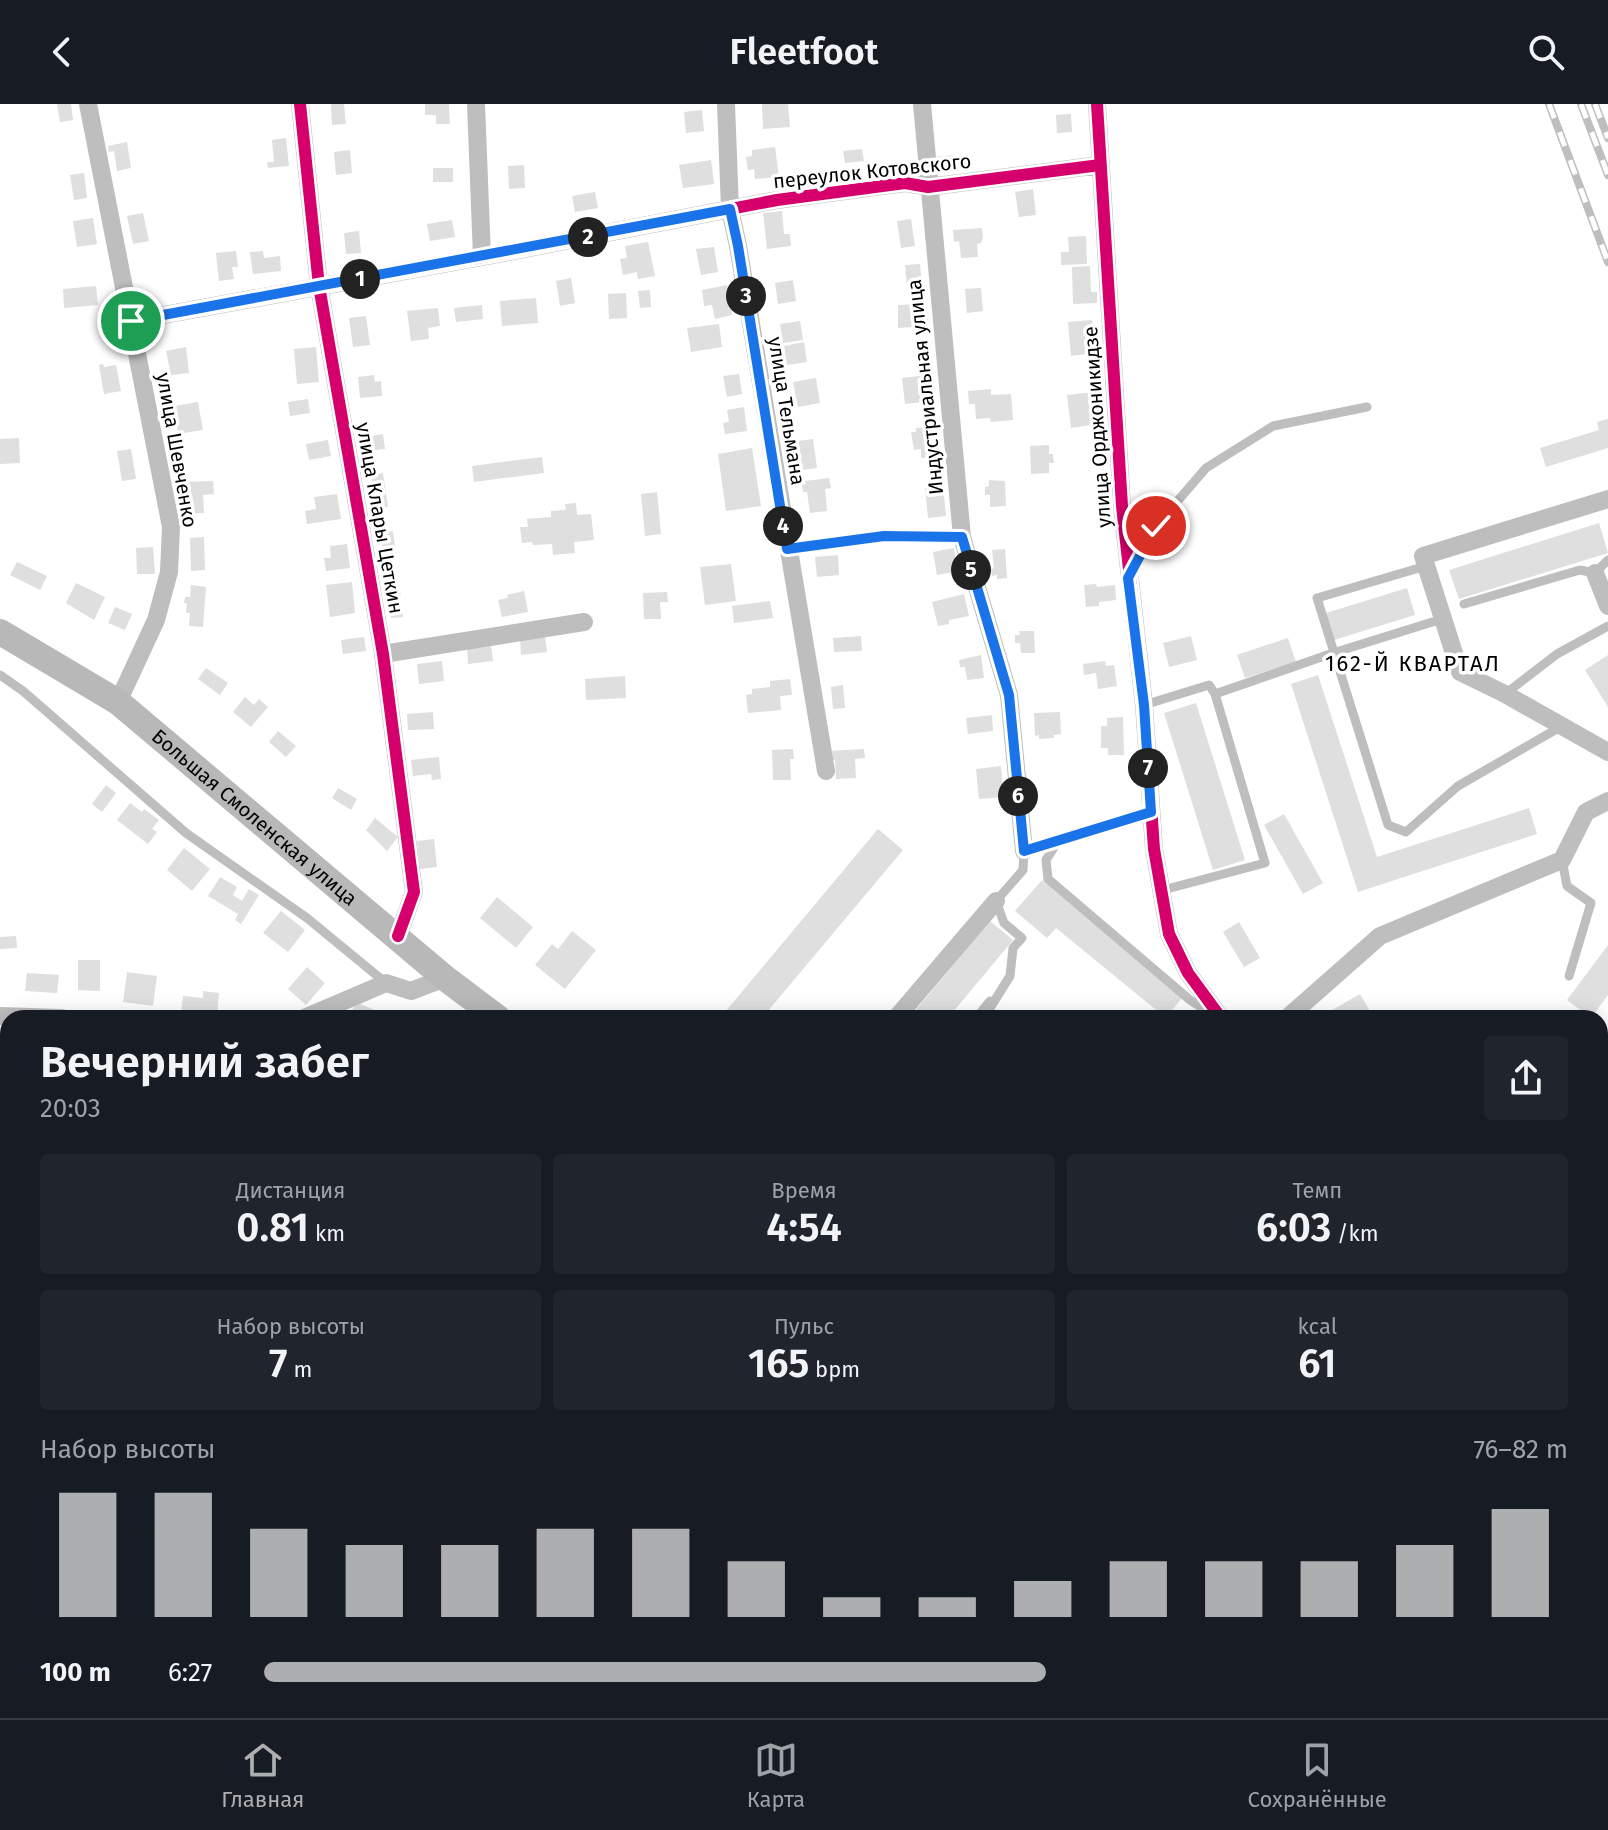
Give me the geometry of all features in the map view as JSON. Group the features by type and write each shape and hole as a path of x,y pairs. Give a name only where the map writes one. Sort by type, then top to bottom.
{"main road":[{"name":"Большая Смоленская улица","path":"0,632 118,702 445,978 487,1010"}],"street":[{"name":"улица Шевченко","path":"88,104 171,527 169,572 156,620 118,702"},
{"name":"улица Клары Цеткин","path":"300,104 319,286 383,654 414,892 398,936"},
{"path":"476,104 482,257"},
{"name":"улица Тельмана","path":"726,104 730,209 826,771"},
{"name":"Индустриальная улица","path":"922,104 962,537 1009,695 1024,851"},
{"name":"улица Орджоникидзе","path":"1097,104 1128,578 1144,705 1154,849 1169,934 1188,973 1213,1010"},
{"name":"переулок Котовского","path":"131,321 777,200 905,183 928,187 1100,165"},
{"path":"1608,499 1423,556 1460,672 1608,752"},
{"path":"1602,566 1608,606"},
{"path":"383,654 584,622"},
{"path":"1296,1010 1380,936 1562,860 1586,812 1608,801"},
{"path":"903,1010 996,901"},
{"path":"323,1010 386,983 411,991 445,978"}],"lane":[{"path":"1128,578 1156,526 1206,468 1273,426 1367,407"},
{"path":"787,549 884,536 962,537"},
{"path":"1426,566 1317,598 1388,825 1406,832 1458,786 1562,726"},
{"path":"1464,604 1602,566"},
{"path":"1215,694 1442,619"},
{"path":"1505,694 1557,654 1608,626"},
{"path":"0,675 23,691 186,833 307,918 386,983"},
{"path":"1144,705 1209,685 1215,694 1265,863 1163,890"},
{"path":"990,1010 1010,976 1013,948 1022,938 1004,923 996,901 1023,870 1024,851 1151,812"},
{"path":"1058,841 1046,860 1048,879 1190,1000 1206,1010"},
{"path":"1562,860 1567,886 1591,903 1569,976"},
{"path":"982,1010 1010,976"}],"building":[{"path":"57,104 71,104 73,120 60,122"},
{"path":"331,104 344,104 346,124 332,125"},
{"path":"425,104 449,104 450,124 436,124 436,115 425,115"},
{"path":"762,104 788,104 790,127 763,129"},
{"path":"702,110 704,131 686,133 684,112"},
{"path":"1071,114 1072,132 1057,133 1056,115"},
{"path":"286,138 289,166 268,168 267,162 274,162 272,140"},
{"path":"127,142 131,168 117,171 114,151 109,152 108,146"},
{"path":"775,147 779,177 755,179 754,169 748,170 746,157 752,156 752,150"},
{"path":"862,149 864,161 845,163 843,151"},
{"path":"350,150 352,173 336,175 334,152"},
{"path":"957,155 959,171 933,173 931,157"},
{"path":"711,160 714,184 683,188 679,165"},
{"path":"524,165 525,188 509,189 508,166"},
{"path":"433,168 453,168 453,182 433,182"},
{"path":"84,173 87,198 74,200 70,175"},
{"path":"1033,189 1036,215 1019,217 1015,192"},
{"path":"595,192 598,208 575,212 572,196"},
{"path":"782,211 784,234 790,234 791,246 767,249 763,213"},
{"path":"143,213 149,241 133,244 127,216"},
{"path":"93,218 97,244 77,247 73,221"},
{"path":"911,219 915,246 901,248 897,221"},
{"path":"452,220 455,237 430,241 427,224"},
{"path":"982,228 983,238 977,244 978,257 961,258 959,241 954,242 953,230"},
{"path":"359,231 361,253 346,254 344,233"},
{"path":"1086,236 1087,264 1061,265 1061,252 1069,252 1068,237"},
{"path":"648,242 655,276 638,279 637,272 623,275 620,259 627,258 625,246"},
{"path":"714,247 718,272 701,275 696,249"},
{"path":"236,251 238,267 232,267 234,279 219,281 216,253"},
{"path":"263,251 264,258 280,256 281,271 253,274 250,252"},
{"path":"920,264 922,285 907,286 905,265"},
{"path":"1090,266 1091,292 1097,292 1097,303 1073,304 1072,267"},
{"path":"571,278 575,303 560,306 556,281"},
{"path":"793,280 796,301 778,304 775,283"},
{"path":"727,285 732,315 715,319 712,305 704,306 702,290"},
{"path":"96,286 98,305 64,308 63,289"},
{"path":"981,288 983,311 967,313 965,289"},
{"path":"650,290 651,307 640,308 638,291"},
{"path":"626,293 627,318 609,319 608,294"},
{"path":"536,298 538,323 502,326 500,301"},
{"path":"922,304 923,317 928,317 929,326 898,328 898,305"},
{"path":"482,305 483,319 456,322 454,308"},
{"path":"438,308 440,326 428,328 429,339 411,341 407,311"},
{"path":"366,316 370,345 353,347 349,318"},
{"path":"1092,320 1095,353 1071,356 1068,322"},
{"path":"800,321 803,340 783,343 780,324"},
{"path":"719,324 722,347 691,352 687,328"},
{"path":"804,342 807,362 787,365 784,346"},
{"path":"186,347 189,373 171,375 166,351"},
{"path":"316,347 319,382 297,384 294,349"},
{"path":"103,364 104,367 116,365 121,391 104,394 99,365"},
{"path":"739,374 742,394 727,397 723,376"},
{"path":"374,375 375,382 381,381 382,396 360,398 358,377"},
{"path":"929,375 932,401 905,404 902,378"},
{"path":"816,378 820,403 798,407 793,382"},
{"path":"991,389 991,395 1011,394 1013,420 991,422 990,418 976,419 975,404 969,404 968,391"},
{"path":"1094,392 1096,408 1102,407 1103,418 1098,419 1098,424 1071,428 1067,395"},
{"path":"308,399 310,413 290,416 288,402"},
{"path":"198,402 203,430 178,434 174,406"},
{"path":"744,407 747,431 725,434 723,423 729,422 727,410"},
{"path":"1608,419 1608,448 1546,467 1540,448 1599,430 1597,422"},
{"path":"931,427 933,457 921,458 921,449 914,450 911,432 916,432 916,428"},
{"path":"383,434 385,449 368,451 366,437"},
{"path":"19,438 20,463 0,464 0,439"},
{"path":"813,439 817,468 802,470 798,441"},
{"path":"328,440 331,456 309,460 306,444"},
{"path":"1049,445 1049,454 1053,454 1054,463 1049,463 1049,473 1031,474 1030,446"},
{"path":"752,448 761,506 726,511 718,454"},
{"path":"131,449 136,479 122,481 117,451"},
{"path":"542,457 544,473 474,482 472,466"},
{"path":"383,473 388,507 375,509 371,474"},
{"path":"829,478 831,488 825,489 827,511 810,513 807,492 803,492 802,485 806,484 805,481"},
{"path":"989,480 1005,481 1006,506 990,507 990,495 985,495"},
{"path":"213,481 214,494 203,495 204,513 186,514 185,502 180,502 179,482"},
{"path":"943,485 946,516 928,518 925,487"},
{"path":"657,492 661,534 645,536 641,494"},
{"path":"337,494 341,519 307,524 305,511 316,509 314,497"},
{"path":"576,503 577,515 591,514 594,540 574,542 575,553 553,555 552,544 522,543 520,527 528,527 527,519 551,517 551,511 566,510 565,504"},
{"path":"1599,523 1608,553 1459,599 1449,570"},
{"path":"393,531 396,554 383,556 380,533"},
{"path":"204,537 205,570 191,571 190,538"},
{"path":"347,544 350,568 326,571 324,558 331,558 330,546"},
{"path":"153,547 155,574 137,574 136,548"},
{"path":"954,548 958,571 937,575 933,552"},
{"path":"1005,549 1007,578 997,579 997,575 992,576 992,550"},
{"path":"838,555 839,575 817,577 815,557"},
{"path":"17,562 47,576 40,590 10,575"},
{"path":"731,564 736,601 705,605 700,567"},
{"path":"352,582 355,613 330,617 326,585"},
{"path":"76,583 105,597 94,620 66,603"},
{"path":"1096,584 1097,587 1115,585 1116,600 1086,607 1084,585"},
{"path":"191,585 206,587 203,627 189,626 190,613 186,613 187,603 184,603 185,597 190,597"},
{"path":"1407,588 1415,615 1334,640 1326,613"},
{"path":"400,590 403,617 391,618 388,591"},
{"path":"524,591 528,612 502,617 498,600"},
{"path":"667,592 668,602 660,602 661,619 644,619 643,593"},
{"path":"964,594 969,616 938,626 932,602"},
{"path":"770,601 773,618 734,623 732,606"},
{"path":"115,607 132,614 125,630 108,623"},
{"path":"1019,631 1034,631 1035,653 1021,653 1020,643 1015,643 1015,635 1020,635"},
{"path":"545,636 547,652 521,655 520,639"},
{"path":"861,636 862,651 834,652 833,638"},
{"path":"1191,636 1197,660 1169,667 1163,643"},
{"path":"364,637 366,651 343,654 341,640"},
{"path":"1288,638 1296,662 1245,678 1237,655"},
{"path":"491,646 493,661 468,664 467,649"},
{"path":"981,655 984,678 967,680 965,667 960,667 959,660"},
{"path":"1608,655 1608,707 1585,670"},
{"path":"442,661 444,681 419,684 417,664"},
{"path":"1105,661 1106,666 1114,665 1117,686 1098,689 1096,673 1084,675 1083,664"},
{"path":"206,668 228,683 220,695 198,679"},
{"path":"1318,675 1377,857 1529,808 1537,834 1358,892 1291,684"},
{"path":"625,676 626,698 586,700 585,679"},
{"path":"790,679 792,695 780,696 781,710 748,713 746,695 752,694 752,689 770,687 770,681"},
{"path":"843,685 845,708 833,709 831,687"},
{"path":"245,697 254,705 259,699 268,707 251,727 233,712"},
{"path":"1196,703 1245,860 1213,870 1164,713"},
{"path":"433,712 434,729 408,730 407,714"},
{"path":"1060,712 1061,734 1054,735 1054,738 1039,739 1039,735 1035,736 1034,713"},
{"path":"992,715 993,731 968,734 966,718"},
{"path":"1123,717 1124,755 1108,755 1108,748 1101,748 1101,726 1107,726 1107,718"},
{"path":"278,731 296,746 286,757 269,742"},
{"path":"793,749 791,780 773,780 772,750"},
{"path":"864,749 865,758 855,759 856,778 836,779 835,760 830,760 829,751"},
{"path":"439,757 441,779 432,780 431,774 413,776 411,760"},
{"path":"1001,766 1004,797 979,799 976,769"},
{"path":"106,785 116,793 102,812 92,804"},
{"path":"338,788 357,799 351,810 332,798"},
{"path":"130,803 159,820 152,829 157,832 148,844 117,820"},
{"path":"1284,814 1323,883 1303,894 1264,825"},
{"path":"375,818 398,837 387,851 366,830"},
{"path":"878,829 903,850 769,1010 727,1010"},
{"path":"434,839 437,867 420,869 417,841"},
{"path":"184,848 210,869 192,891 167,870"},
{"path":"220,877 237,887 233,895 242,901 249,889 259,895 241,924 235,920 238,914 208,896"},
{"path":"1042,880 1182,998 1172,1010 1156,1010 1056,928 1047,938 1015,911"},
{"path":"497,897 533,927 516,948 480,918"},
{"path":"281,911 305,930 288,952 263,933"},
{"path":"990,921 1013,940 955,1010 916,1010"},
{"path":"1239,922 1260,958 1244,967 1223,932"},
{"path":"572,931 596,950 565,989 535,965 552,944 558,949"},
{"path":"16,936 17,948 0,949 0,937"},
{"path":"1608,945 1608,995 1597,1010 1580,1010 1567,1000"},
{"path":"78,960 100,960 100,991 78,990"},
{"path":"307,967 325,983 306,1005 288,989"},
{"path":"127,972 157,976 153,1006 123,1002"},
{"path":"27,973 59,975 57,993 25,991"},
{"path":"203,991 219,993 218,1010 181,1010 183,996 203,998"},
{"path":"1360,994 1369,1010 1332,1010"},
{"path":"356,1002 375,1010 352,1010"}],"railway":[{"path":"1549,104 1608,262"},
{"path":"1581,104 1608,175"},
{"path":"1595,104 1608,138"}],"cycle path":[{"path":"300,104 319,286 383,654 414,892 398,936"},
{"path":"1097,104 1122,506 1144,705 1154,849 1169,934 1188,973 1215,1010"},
{"path":"131,321 777,200 905,183 928,187 1100,165"}],"district":[{"name":"162-Й КВАРТАЛ","path":"1413,663"}],"route":[{"path":"131,321 730,209 787,549 884,536 962,537 1009,695 1024,851 1151,812 1144,705 1128,578 1156,526"}]}
